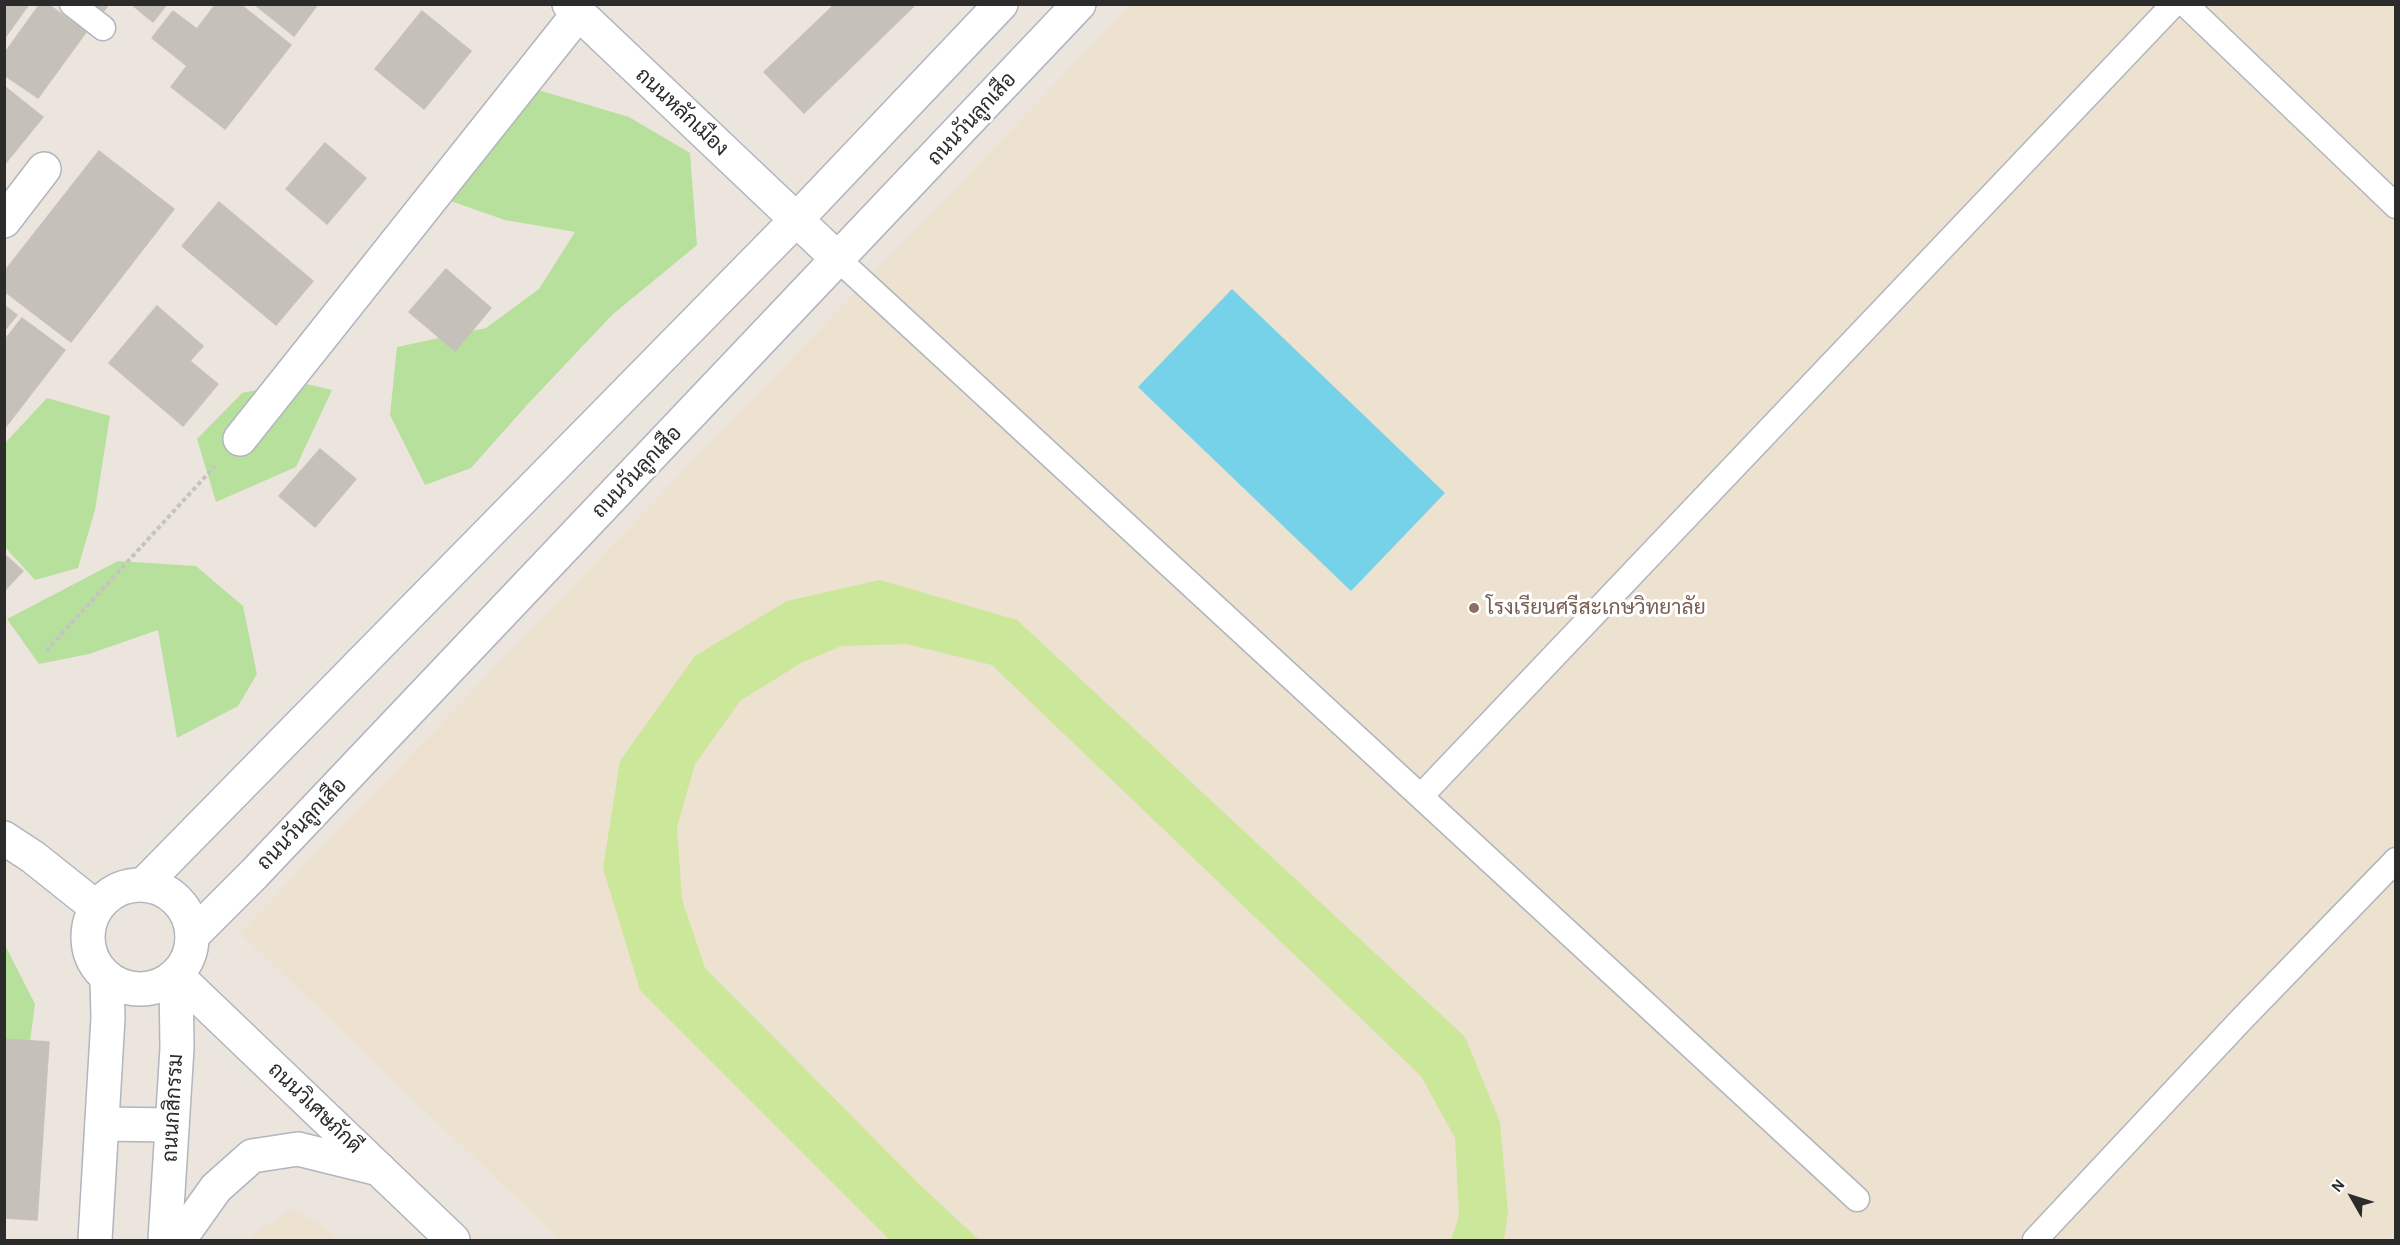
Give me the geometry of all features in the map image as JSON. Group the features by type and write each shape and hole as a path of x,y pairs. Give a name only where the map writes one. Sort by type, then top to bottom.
{"street":[{"path":"143,885 796,220 1001,4"},
{"name":"ถนนวันลูกเสือ","path":"192,936 263,865 839,260 1079,4"},
{"path":"240,439 573,9"},
{"name":"ถนนหลักเมือง","path":"573,9 839,260"},
{"path":"4,220 44,169"},
{"path":"4,838 33,857 97,908"},
{"path":"143,885 158,888 172,896 183,907 190,920 191,950 186,964 164,984 150,989 135,990 107,979 98,969 88,945 91,920 97,908 105,898 117,890 143,885"},
{"name":"ถนนกสิกรรม","path":"165,1240 177,1048 176,975"},
{"name":"ถนนวิเศษภักดี","path":"176,975 453,1240"},
{"path":"95,1240 108,1018 107,979"},
{"path":"102,1124 172,1125"},
{"path":"179,1240 216,1188 252,1156 298,1149 379,1169"}],"lane":[{"path":"72,4 103,27"},
{"path":"1421,796 2174,4"},
{"path":"2186,4 2396,206"},
{"path":"839,260 1857,1199"},
{"path":"2035,1240 2241,1020 2396,860"}],"path":[{"path":"46,651 240,439"}],"shaded area":[{"name":"โรงเรียนศรีสะเกษวิทยาลัย","path":"1131,5 2395,5 2395,1240 560,1240 240,933"},
{"path":"292,1209 320,1224 338,1240 251,1240 252,1235"}],"green space":[{"path":"535,89 629,117 690,153 697,245 612,315 471,468 425,485 390,415 397,347 486,328 539,289 575,232 505,220 439,197 473,119"},
{"path":"298,382 332,390 296,467 216,502 197,439 242,393"},
{"path":"47,398 110,416 95,510 78,568 35,580 5,547 5,443"},
{"path":"118,561 196,566 243,606 257,674 238,706 177,738 158,630 89,654 39,664 7,619"},
{"path":"880,580 1017,620 1465,1037 1500,1122 1508,1212 1504,1240 1451,1240 1459,1216 1455,1138 1421,1076 992,665 907,644 841,646 801,663 740,701 695,764 677,827 682,900 705,968 920,1185 979,1240 890,1240 640,990 603,868 620,761 695,656 787,601"},
{"path":"4,943 35,1004 30,1041 4,1053"}],"water":[{"path":"1232,289 1445,493 1351,591 1138,387"}],"building":[{"path":"4,4 29,4 4,39"},
{"path":"40,4 48,4 86,32 38,98 4,75 4,54"},
{"path":"86,4 109,4 100,16"},
{"path":"131,4 167,4 153,22"},
{"path":"216,4 240,4 291,45 225,129 171,87 187,66 152,38 173,11 197,29"},
{"path":"254,4 318,4 294,36"},
{"path":"835,4 916,4 804,113 764,72"},
{"path":"422,11 471,51 424,109 375,69"},
{"path":"4,86 43,117 4,165"},
{"path":"325,143 366,178 327,224 286,189"},
{"path":"99,151 174,209 71,342 4,291 4,272"},
{"path":"219,202 313,281 276,325 182,246"},
{"path":"446,269 491,308 455,351 409,312"},
{"path":"4,305 17,315 4,331"},
{"path":"157,306 203,346 190,361 218,384 183,426 109,363"},
{"path":"22,318 65,350 4,429 4,341"},
{"path":"320,449 356,479 315,527 279,496"},
{"path":"4,554 23,571 4,591"},
{"path":"4,1039 49,1042 37,1220 4,1218"}],"place":[{"name":"โรงเรียนศรีสะเกษวิทยาลัย","path":"1474,608"}]}
